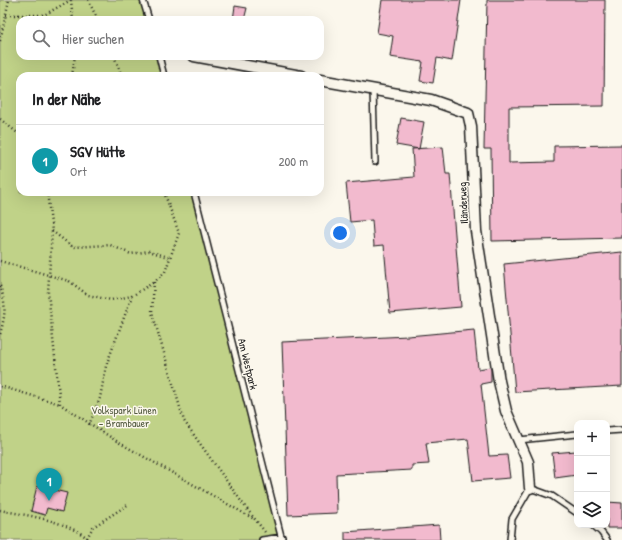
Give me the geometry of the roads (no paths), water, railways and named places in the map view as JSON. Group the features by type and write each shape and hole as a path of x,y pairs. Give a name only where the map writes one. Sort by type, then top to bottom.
{"street":[{"path":"215,60 280,72"},
{"name":"Iländerweg","path":"324,81 431,100 468,113 471,126 476,232 484,292 499,381 506,411 528,462 530,488"}],"lane":[{"path":"143,0 148,16"},
{"path":"160,60 163,72"},
{"path":"373,90 375,162"},
{"name":"Am Westpark","path":"195,196 282,538"},
{"path":"610,431 622,430"},
{"path":"518,440 574,434"},
{"path":"510,540 512,519 530,488 552,496 574,511"},
{"path":"596,528 607,540"},
{"path":"262,540 282,538"}],"place":[{"name":"SGV Hütte","path":"49,501"}],"park label":[{"name":"Volkspark Lünen – Brambauer","path":"124,416"}]}
